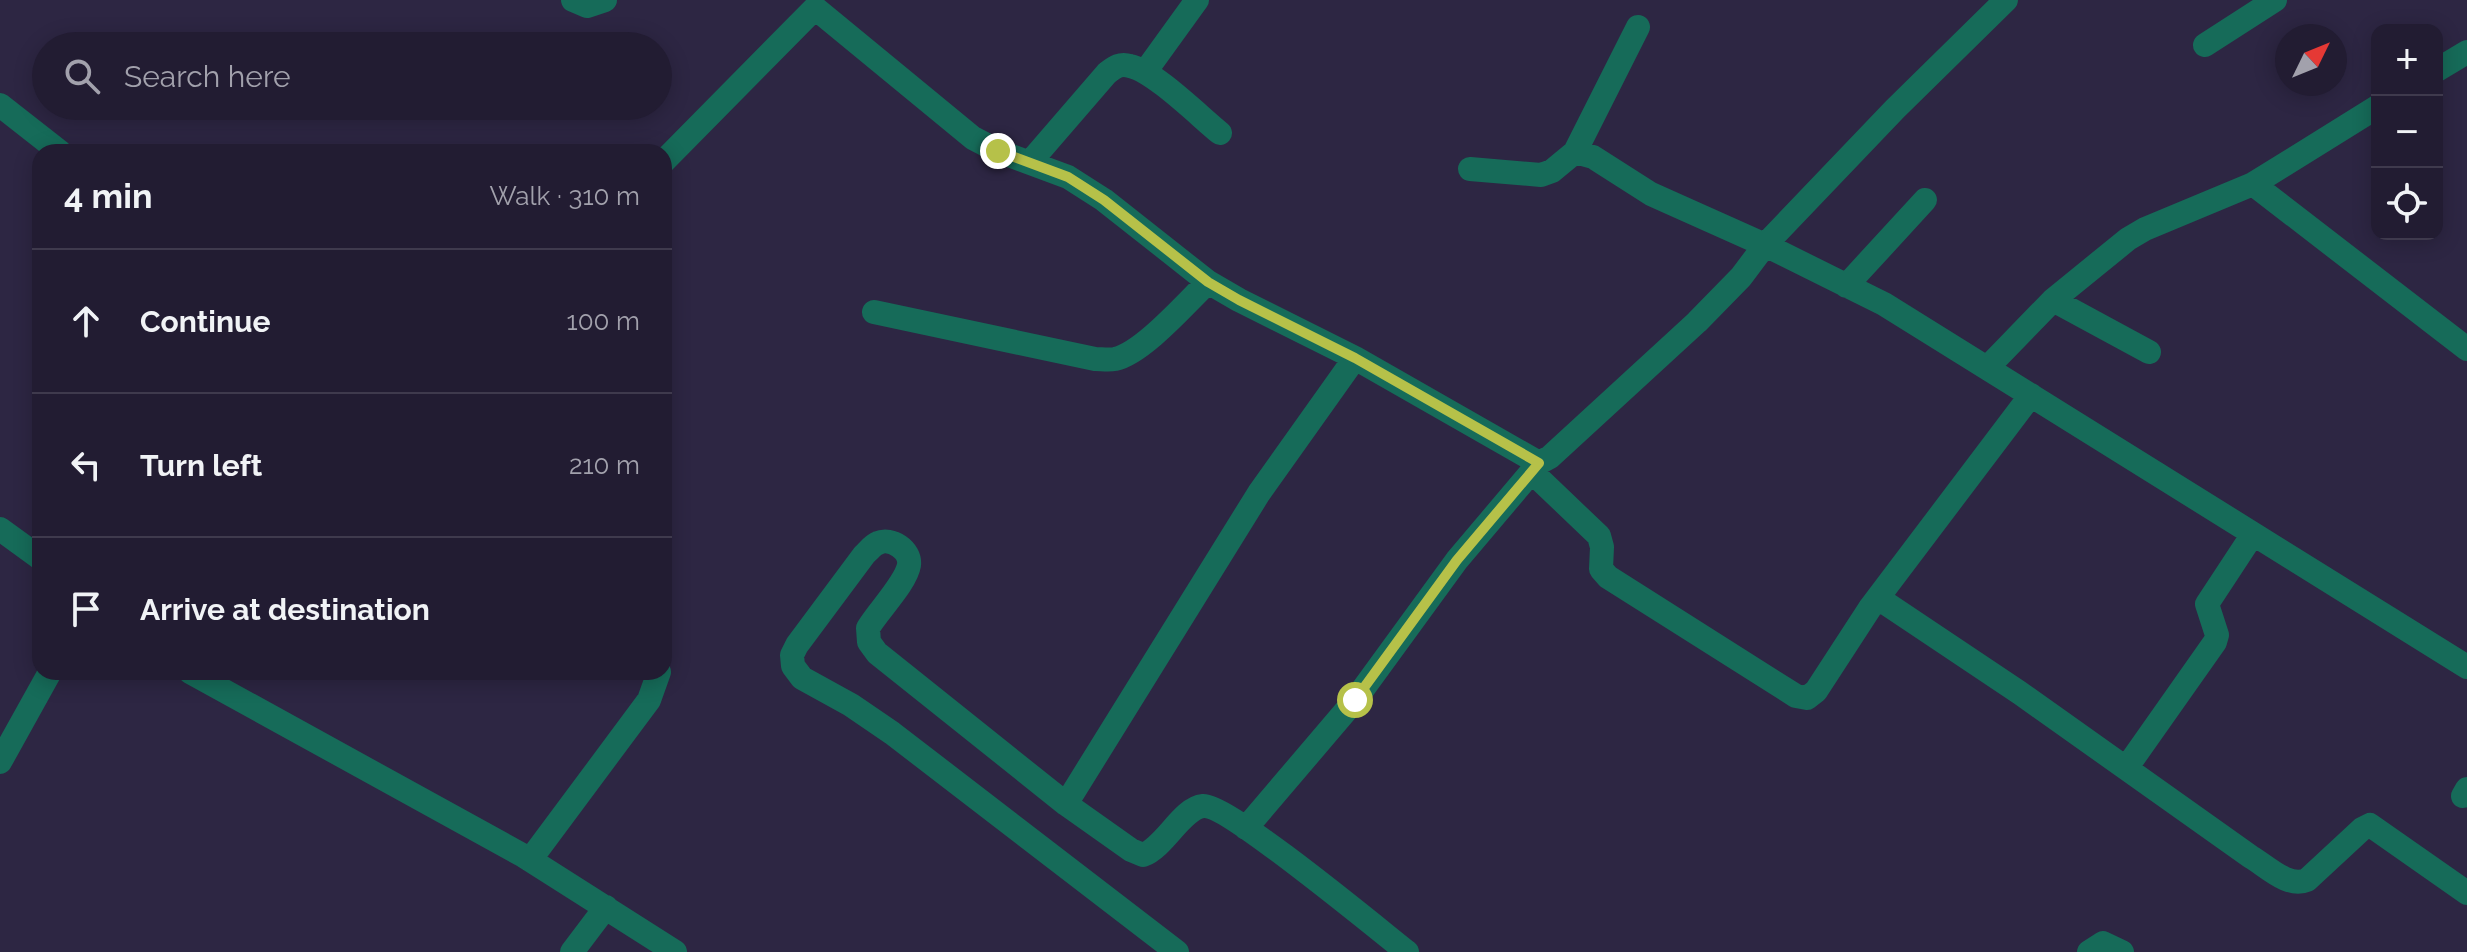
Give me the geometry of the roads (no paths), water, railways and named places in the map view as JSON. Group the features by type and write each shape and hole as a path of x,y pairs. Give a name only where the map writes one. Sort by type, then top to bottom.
{"street":[{"path":"573,0 587,6 605,0"},
{"path":"1145,72 1197,0"},
{"path":"1246,828 1355,700 1457,560 1536,468 1697,322 1741,277 1765,245 1895,109 2006,0"},
{"path":"2205,45 2275,0"},
{"path":"672,153 818,4 973,138 998,151 1068,177 1104,200 1208,282 1355,358 1536,468 1599,536 1601,569 1608,577 1796,696 1807,698 1816,691 1878,598 2031,395"},
{"path":"1470,169 1541,175 1552,171 1575,152 1638,27"},
{"path":"2443,66 2467,52"},
{"path":"1031,161 1107,73 1118,65 1145,72 1220,133"},
{"path":"0,105 50,144"},
{"path":"1987,368 2053,300 2128,239 2253,184 2371,111"},
{"path":"1575,152 1593,157 1651,194 1765,245 1884,304 2467,667"},
{"path":"2253,184 2467,349"},
{"path":"1846,286 1925,200"},
{"path":"874,312 1095,359 1116,358 1133,350 1158,331 1208,282"},
{"path":"2053,300 2149,352"},
{"path":"1066,804 1259,493 1355,358"},
{"path":"0,529 32,552"},
{"path":"2127,767 2215,642 2217,635 2207,604 2253,534"},
{"path":"1177,952 892,733 851,705 802,678 793,666 792,655 797,645 876,543 886,540 899,546 907,555 909,565 903,579 868,628 869,642 877,653 1066,804 1131,850 1143,855 1153,851 1190,812 1202,806 1215,808 1246,828 1407,952"},
{"path":"1878,598 2289,881 2299,883 2307,880 2370,825 2467,893"},
{"path":"0,762 46,680"},
{"path":"204,680 530,860 675,952"},
{"path":"530,860 649,700 656,680"},
{"path":"572,952 606,907"},
{"path":"2089,952 2103,943 2122,952"}]}
